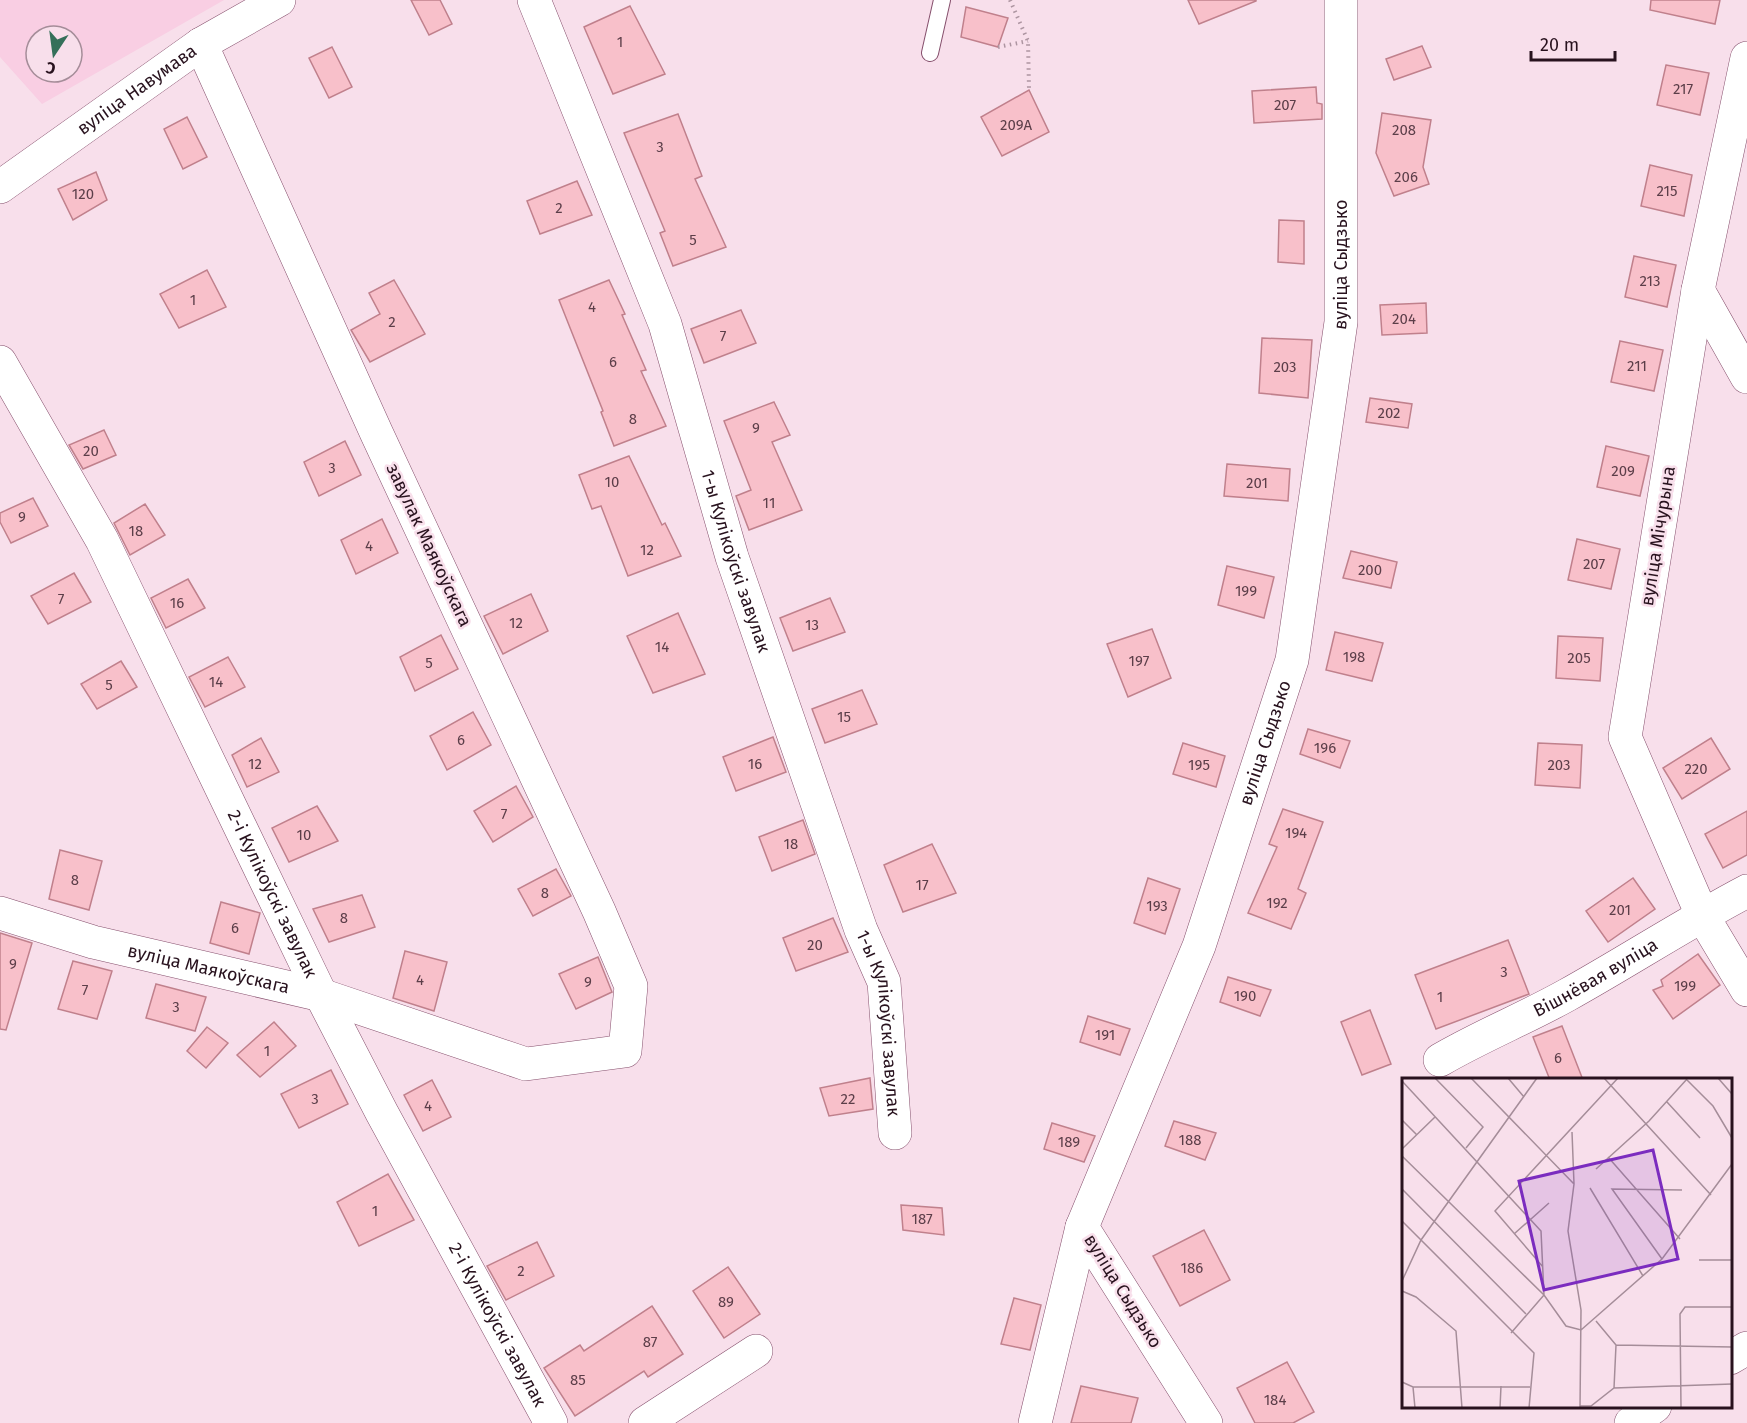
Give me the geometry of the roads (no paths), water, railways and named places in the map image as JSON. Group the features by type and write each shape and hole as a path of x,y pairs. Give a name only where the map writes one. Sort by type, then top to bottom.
{"street":[{"name":"вуліца Навумава","path":"0,187 201,44 279,0"},
{"name":"1-ы Кулікоўскі завулак","path":"534,0 665,324 732,557 861,930 884,982 895,1133"},
{"name":"вуліца Сыдзько","path":"1206,1423 1082,1227 1199,946 1292,660 1341,322 1341,0"},
{"name":"завулак Маякоўскага","path":"201,44 371,422 599,911 631,986 625,1051"},
{"name":"вуліца Мічурына","path":"1747,58 1698,290 1625,737 1702,915 1747,990"},
{"path":"1698,290 1747,377"},
{"name":"2-і Кулікоўскі завулак","path":"0,362 102,540 321,995 551,1423"},
{"name":"Вішнёвая вуліца","path":"1440,1060 1469,1043 1566,996 1702,915 1747,891"},
{"name":"вуліца Маякоўскага","path":"0,913 93,942 321,995 526,1064 625,1051"},
{"path":"1035,1423 1082,1227"},
{"path":"1732,1357 1747,1348"},
{"path":"645,1423 756,1351"},
{"path":"1631,1423 1654,1408"}],"lane":[{"path":"930,53 942,0"}]}
